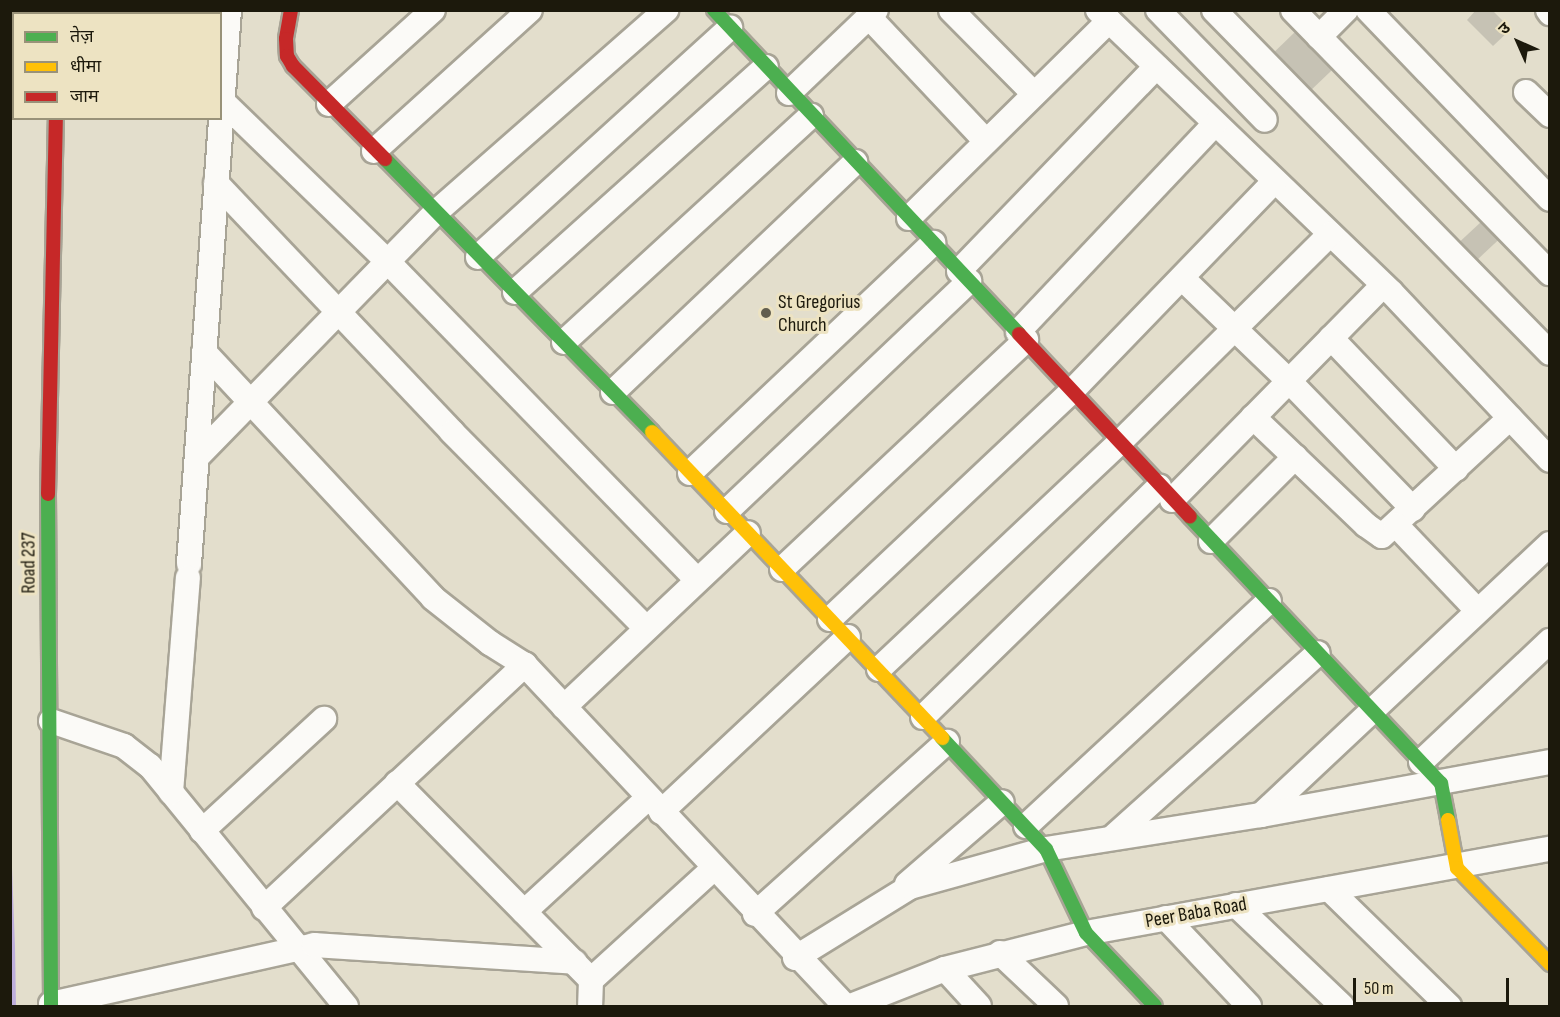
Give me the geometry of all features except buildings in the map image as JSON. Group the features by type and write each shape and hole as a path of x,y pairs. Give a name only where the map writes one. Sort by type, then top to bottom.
{"street":[{"path":"229,10 222,101 389,263 696,579"},
{"path":"291,10 287,56 329,104 613,392 1026,826 1046,849 1086,933 1155,1006"},
{"path":"329,104 433,10"},
{"path":"374,150 530,10"},
{"path":"197,457 339,315 435,213 666,10"},
{"path":"951,10 1034,94"},
{"path":"1158,10 1265,120"},
{"path":"1214,10 1550,353"},
{"path":"1293,10 1550,273"},
{"path":"1319,37 1346,10"},
{"path":"1368,10 1550,199"},
{"path":"789,93 873,14 986,141"},
{"path":"909,218 1034,94 1103,16 1383,285 1550,460"},
{"path":"478,256 722,19 789,93 1022,336 1071,392 1441,783 1456,868 1550,964"},
{"path":"515,292 766,67"},
{"path":"727,512 964,276 1156,67"},
{"path":"1526,92 1550,115"},
{"path":"564,342 811,116"},
{"name":"Road 237","path":"51,1005 51,721 47,548 56,120"},
{"path":"171,792 221,120"},
{"path":"782,569 1022,336 1215,124"},
{"path":"613,392 855,162"},
{"path":"830,619 1071,392 1275,181"},
{"path":"216,183 339,315 646,628"},
{"path":"879,669 1119,443 1330,234"},
{"path":"690,472 933,243"},
{"path":"1182,278 1289,381 1404,517 1477,610"},
{"path":"923,717 1166,493 1253,417 1383,285"},
{"path":"1331,338 1456,469"},
{"path":"204,352 433,598 490,643 525,665 795,958 857,1005"},
{"path":"1253,417 1376,534 1387,534 1510,418"},
{"path":"1211,541 1295,457"},
{"path":"564,707 696,579 748,533"},
{"path":"1261,815 1371,708 1550,544"},
{"path":"1026,826 1269,601"},
{"path":"524,912 654,805 848,637"},
{"path":"1421,762 1550,641"},
{"path":"1113,837 1318,653"},
{"path":"264,908 525,665"},
{"path":"202,831 324,719"},
{"path":"51,721 130,749 150,766 346,1006"},
{"path":"755,914 947,742"},
{"path":"1526,767 1550,744"},
{"path":"795,958 910,887 1046,849 1261,815 1550,762"},
{"path":"397,783 591,980"},
{"path":"887,901 1002,802"},
{"name":"Peer Baba Road","path":"857,1005 945,969 1000,952 1086,933 1329,889 1545,855"},
{"path":"590,1006 591,980 713,869"},
{"path":"1329,889 1449,1006"},
{"path":"1236,905 1342,1006"},
{"path":"1166,918 1249,1006"},
{"path":"51,1005 314,945 574,962"},
{"path":"1000,952 1056,1006"},
{"path":"945,969 979,1006"}],"shaded area":[{"path":"10,815 15,947 16,1006 10,1006"}],"traffic: fast":[{"path":"714,10 1019,334"},
{"path":"385,159 652,432"},
{"path":"48,494 51,1006"},
{"path":"1190,517 1441,783 1448,820"},
{"path":"942,738 1046,849 1086,933 1155,1006"}],"traffic: slow":[{"path":"652,432 942,738"},
{"path":"1448,820 1457,868 1550,964"}],"traffic: jam":[{"path":"291,10 286,39 287,56 293,66 385,159"},
{"path":"48,494 56,120"},
{"path":"1019,334 1190,517"}],"place":[{"name":"St Gregorius Church","path":"766,313"}]}
